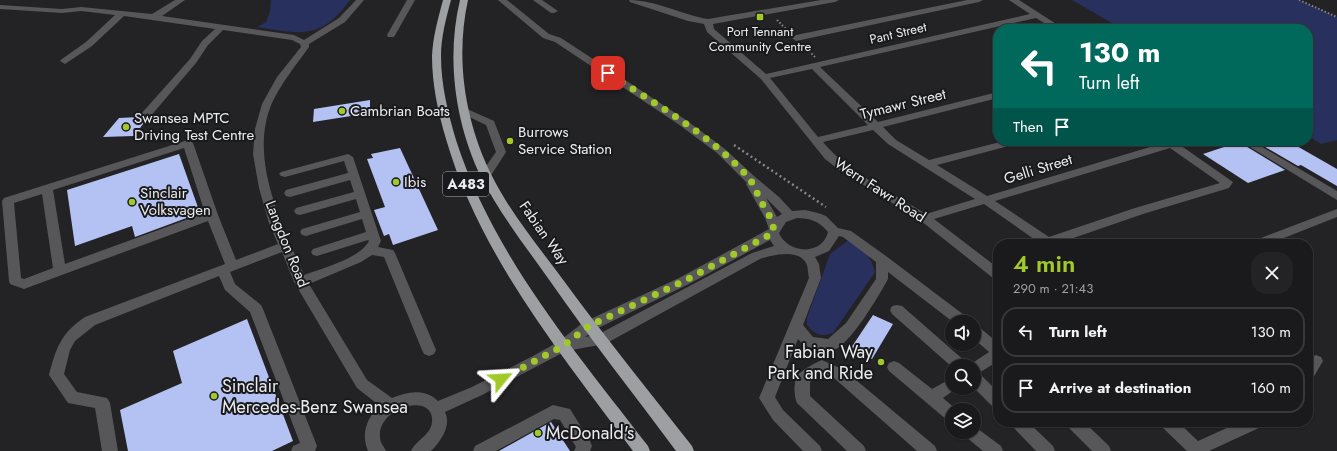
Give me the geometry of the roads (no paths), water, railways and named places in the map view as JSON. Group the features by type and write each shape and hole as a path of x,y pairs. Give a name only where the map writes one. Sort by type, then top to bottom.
{"highway":[{"name":"A483","path":"447,0 440,27 437,59 439,86 444,116 464,179 490,233 563,346 642,451"},
{"name":"Fabian Way","path":"464,0 460,19 457,51 459,79 465,111 486,175 512,219 589,326 686,451"}],"street":[{"path":"154,17 181,0"},
{"path":"0,6 62,11 81,10 154,17 294,38 304,43 331,29 345,19 360,0"},
{"path":"391,35 411,0"},
{"path":"502,0 546,36 558,40 682,122 721,151 750,179 775,200 789,215"},
{"path":"537,0 554,11"},
{"path":"634,0 691,19 708,22 835,0"},
{"path":"796,38 979,0"},
{"path":"1014,0 1052,24"},
{"path":"0,6 17,3 42,4 78,8 81,10"},
{"path":"65,62 89,44 122,14"},
{"name":"Pant Street","path":"998,24 1038,15"},
{"name":"Wern Fawr Road","path":"708,22 710,30 764,77 830,157 842,167 925,218 993,271"},
{"name":"Pant Street","path":"764,77 993,25"},
{"path":"145,116 193,61 205,43 221,26"},
{"name":"Langdon Road","path":"304,43 305,47 282,77 267,104 260,129 258,154 265,188 275,223 301,282 362,384 391,406"},
{"path":"814,66 892,142 985,200 1042,239"},
{"name":"Tymawr Street","path":"816,141 993,96"},
{"path":"465,111 490,124 501,152 486,175"},
{"path":"212,215 24,284 15,281 8,201 188,143 212,215 227,268 230,287 256,309 309,446 299,451"},
{"path":"927,164 997,146"},
{"name":"Gelli Street","path":"925,218 1167,146"},
{"path":"1059,239 1146,208 1225,185 1227,182 1181,146"},
{"path":"1253,146 1337,196"},
{"path":"285,174 348,157 375,241 370,250 357,259 301,282"},
{"path":"290,193 354,175"},
{"path":"750,179 771,218 776,240 784,249"},
{"path":"47,188 60,271"},
{"path":"300,211 360,194"},
{"path":"1270,239 1337,213"},
{"path":"306,232 366,214"},
{"path":"436,409 477,391 563,346 589,326 684,281 774,230 777,222 789,215 804,214 814,216 827,223 834,231 847,234 954,315"},
{"path":"563,346 600,340 756,256 784,249 805,254 820,251 828,246 833,239 834,231"},
{"path":"317,252 372,234"},
{"path":"110,451 102,403 73,398 56,375 61,354 68,338 79,327 90,321 285,246"},
{"path":"370,250 388,253 429,350"},
{"path":"805,254 814,264 815,278 767,398 778,415 814,451"},
{"path":"796,326 809,342 831,345 851,327 882,279 882,259"},
{"path":"897,310 953,359"},
{"path":"981,337 993,348"},
{"path":"981,364 993,356"},
{"path":"1313,366 1316,361"},
{"path":"858,451 802,398 803,379 822,366 839,374 929,451"},
{"path":"894,367 945,409"},
{"path":"981,385 993,397"},
{"path":"931,398 945,389"},
{"path":"378,451 372,441 371,432 381,413 401,401 421,399 430,403 436,409 440,417 439,426 431,441 419,451"},
{"path":"481,451 553,412 564,414 584,446 582,451"},
{"path":"1023,427 1047,451"},
{"path":"1078,427 1103,451"},
{"path":"1172,427 1197,450 1245,427"},
{"path":"980,439 995,451"}],"place":[{"name":"Port Tennant Community Centre","path":"760,17"},
{"name":"Cambrian Boats","path":"342,111"},
{"name":"Swansea MPTC Driving Test Centre","path":"126,127"},
{"name":"Burrows Service Station","path":"510,141"},
{"name":"Ibis","path":"396,182"},
{"name":"Sinclair Volksvagen","path":"132,202"},
{"name":"Fabian Way Park and Ride","path":"881,362"},
{"name":"Sinclair Mercedes-Benz Swansea","path":"214,396"},
{"name":"McDonald's","path":"538,433"}]}
